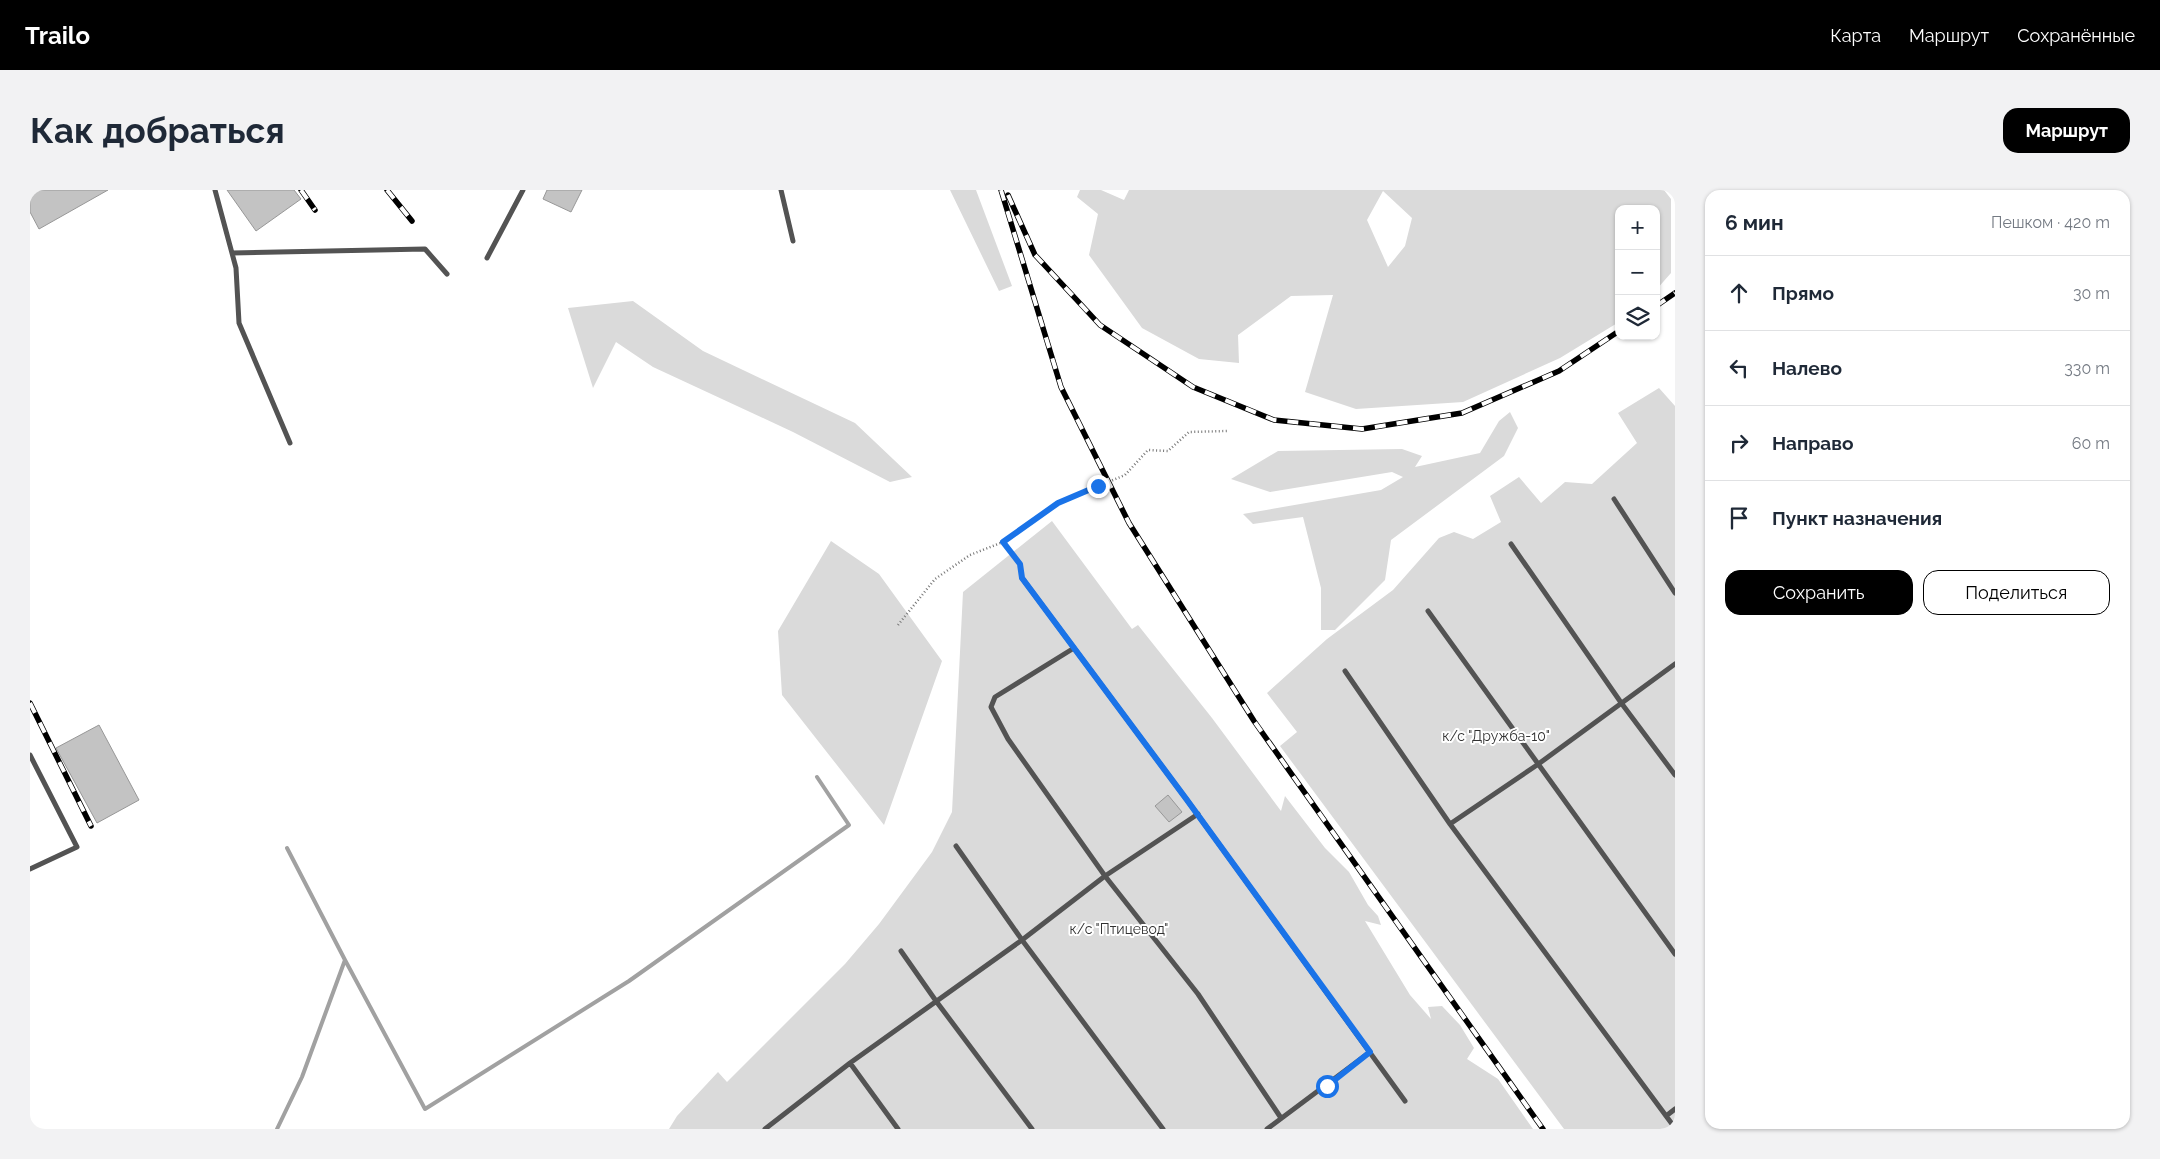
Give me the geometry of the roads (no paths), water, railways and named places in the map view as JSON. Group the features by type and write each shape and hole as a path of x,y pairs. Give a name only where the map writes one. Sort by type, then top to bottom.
{"lane":[{"path":"215,190 236,268 239,323 290,443"},
{"path":"487,258 523,190"},
{"path":"782,190 793,241"},
{"path":"232,253 424,249 447,274"},
{"path":"1614,499 1675,593"},
{"path":"1511,544 1622,704 1675,775"},
{"path":"1022,578 1198,814 1406,1100"},
{"path":"1428,611 1675,954"},
{"path":"1074,648 995,697 991,707 1008,739 1105,876 1198,994 1282,1118"},
{"path":"1450,824 1622,704 1675,664"},
{"path":"1345,672 1450,824 1675,1128"},
{"path":"30,755 77,847 30,869"},
{"path":"765,1129 850,1063 1022,940 1105,876 1198,814"},
{"path":"956,846 1022,940 1163,1129"},
{"path":"901,951 1032,1129"},
{"path":"1267,1129 1370,1052"},
{"path":"850,1063 898,1129"},
{"path":"1666,1116 1675,1109"}],"waterway":[{"path":"345,960 425,1109 629,981 849,825 817,777"},
{"path":"277,1129 302,1077 345,960 287,848"}],"railway":[{"path":"301,190 315,210"},
{"path":"387,190 412,221"},
{"path":"1001,190 1061,387 1129,523 1254,721 1543,1129"},
{"path":"1008,195 1035,255 1100,325 1193,387 1274,420 1362,429 1462,413 1559,371 1615,334"},
{"path":"1660,303 1675,293"},
{"path":"30,703 91,826"}],"park label":[{"name":"к/с \"Дружба-10\"","path":"1496,736"},
{"name":"к/с \"Птицевод\"","path":"1119,929"}]}
